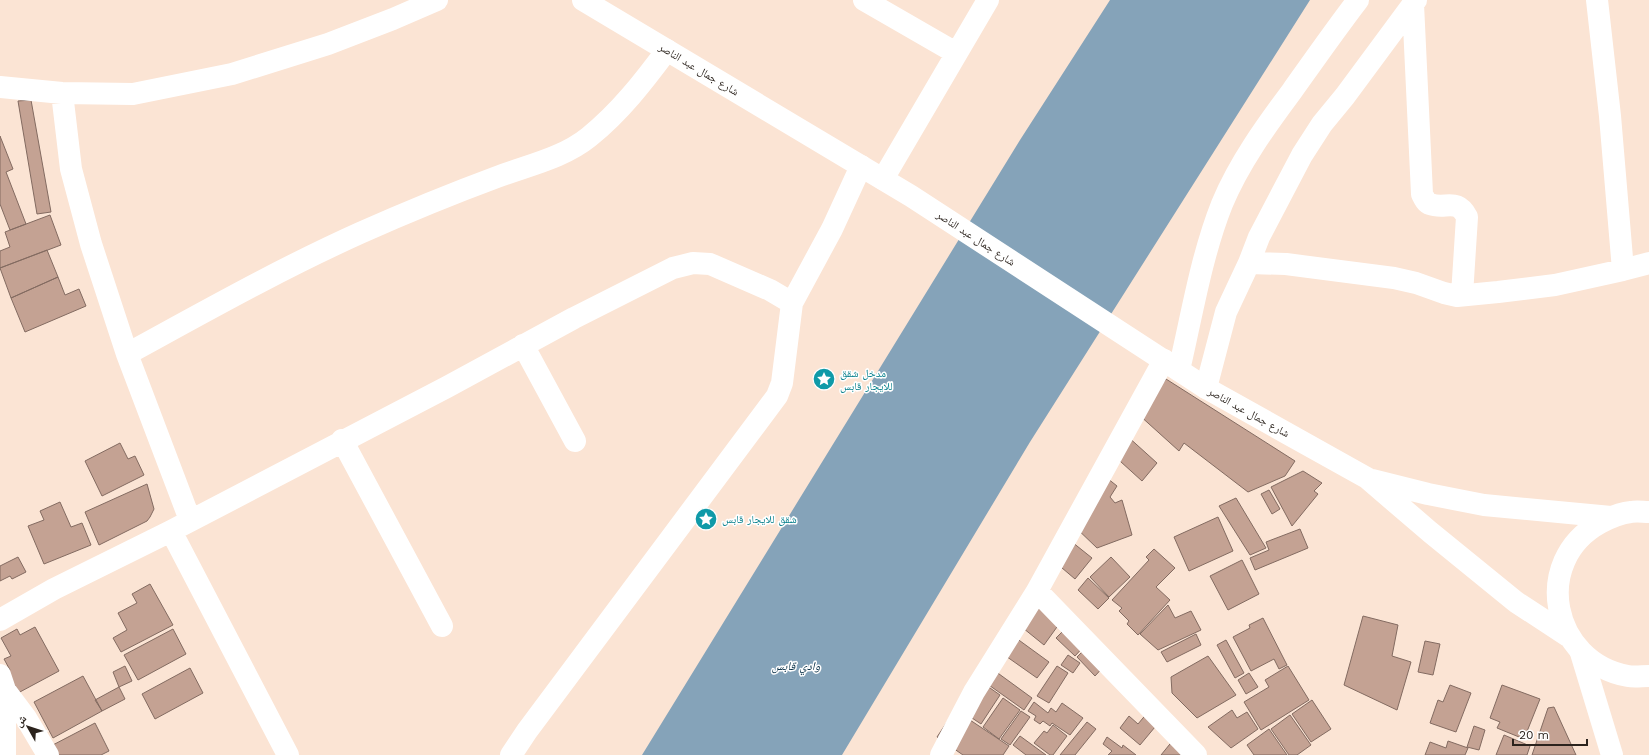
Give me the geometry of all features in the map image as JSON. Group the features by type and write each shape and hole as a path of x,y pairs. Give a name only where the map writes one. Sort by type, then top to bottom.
{"street":[{"path":"393,19 411,0"},
{"path":"0,87 62,93 133,94 232,74 328,44 437,0"},
{"name":"شارع جمال عبد الناصر","path":"583,0 911,196 1206,388 1367,478"},
{"path":"864,0 956,53"},
{"path":"883,179 988,0"},
{"path":"941,755 974,692 1037,591 1171,365 1222,204 1236,176 1253,146 1358,0"},
{"path":"1597,0 1610,116 1623,270"},
{"path":"1414,2 1422,194 1426,202 1431,205 1454,205 1464,211 1467,217 1462,295"},
{"path":"1206,388 1226,312 1249,263 1259,237 1302,155 1322,124 1345,96 1414,2"},
{"path":"127,354 308,257 359,233 412,210 564,153 589,137 610,118 644,81 667,50"},
{"path":"62,93 71,169 94,251 127,354 190,520"},
{"path":"511,755 527,731 648,567 777,396 782,383 792,303 832,230 862,166"},
{"path":"0,620 54,589 171,531 574,318 673,268 693,263 710,264 726,269 770,290 792,303"},
{"path":"1249,263 1286,264 1394,278 1416,283 1444,293 1462,295 1555,285 1649,263"},
{"path":"523,345 575,441"},
{"path":"342,440 442,626"},
{"path":"1367,478 1428,494 1484,505 1611,517"},
{"path":"1367,478 1430,532 1516,602 1575,644 1603,668 1628,676 1649,676"},
{"path":"1612,755 1575,644 1560,614 1558,590 1562,567 1573,546 1590,528 1611,517 1630,512 1649,512"},
{"path":"171,531 288,755"},
{"path":"1037,591 1196,755"},
{"path":"2,682 6,755"},
{"path":"2,682 48,755"}],"water":[{"name":"وادي قابس","path":"1110,0 1310,0 1030,442 842,755 642,755 1020,140"}],"building":[{"path":"31,100 51,212 37,214 18,101"},
{"path":"0,136 13,169 6,172 26,224 10,230 0,204"},
{"path":"50,215 61,245 0,268 0,251 10,247 5,232"},
{"path":"47,250 58,277 11,298 0,268"},
{"path":"58,277 65,295 79,289 86,306 25,332 11,298"},
{"path":"1166,379 1295,461 1285,476 1248,492 1184,443 1179,451 1138,414"},
{"path":"1126,435 1157,463 1142,481 1110,452"},
{"path":"120,443 128,459 135,456 144,475 102,496 85,461"},
{"path":"1303,471 1322,483 1314,491 1318,494 1292,526 1271,487"},
{"path":"1107,478 1117,486 1110,497 1115,503 1122,500 1132,535 1097,548 1072,524"},
{"path":"147,484 154,509 147,521 99,545 85,512"},
{"path":"1269,490 1280,509 1272,514 1261,494"},
{"path":"1236,498 1266,548 1250,555 1219,506"},
{"path":"60,502 71,527 82,523 91,545 44,564 28,526 44,520 40,511"},
{"path":"1218,517 1233,551 1189,571 1174,537"},
{"path":"1300,529 1308,548 1255,570 1250,558 1269,550 1266,542"},
{"path":"1072,542 1092,558 1075,579 1055,562"},
{"path":"1154,549 1175,568 1156,587 1170,600 1138,635 1127,624 1129,621 1119,611 1122,608 1112,600 1149,560 1146,557"},
{"path":"18,557 26,572 12,579 10,576 0,581 0,566"},
{"path":"1111,557 1130,577 1109,597 1090,577"},
{"path":"1242,560 1259,594 1228,610 1210,576"},
{"path":"1088,578 1109,598 1098,609 1078,590"},
{"path":"150,584 173,625 121,652 113,638 127,630 118,613 137,603 132,594"},
{"path":"1038,595 1062,620 1044,645 1018,624"},
{"path":"1168,605 1175,618 1191,611 1201,630 1158,650 1140,634"},
{"path":"1363,616 1398,625 1392,656 1411,662 1397,710 1344,685"},
{"path":"1263,618 1287,665 1279,669 1274,659 1251,671 1233,637 1250,628 1249,625"},
{"path":"1068,626 1086,644 1075,656 1056,638"},
{"path":"35,627 59,671 18,693 6,672 10,670 4,659 11,656 1,638 17,629 20,635"},
{"path":"173,629 186,654 138,680 124,655"},
{"path":"1005,630 1049,662 1037,678 993,647"},
{"path":"1196,634 1201,645 1167,662 1161,652"},
{"path":"1226,640 1244,673 1235,678 1217,645"},
{"path":"1425,641 1440,644 1433,675 1418,672"},
{"path":"1088,646 1106,664 1095,676 1077,657"},
{"path":"1068,655 1080,663 1073,673 1061,665"},
{"path":"1208,656 1236,695 1197,718 1172,693 1171,677"},
{"path":"125,666 132,681 119,687 113,672"},
{"path":"1057,666 1068,673 1049,703 1037,696"},
{"path":"1288,666 1309,700 1261,730 1244,702 1269,687 1265,680"},
{"path":"190,668 203,693 155,719 142,694"},
{"path":"995,671 1032,698 1024,710 986,683"},
{"path":"1249,673 1258,687 1246,694 1238,680"},
{"path":"83,676 102,711 53,738 34,702"},
{"path":"980,681 1000,695 981,724 960,710"},
{"path":"1450,685 1471,693 1456,732 1430,723 1438,700 1443,702"},
{"path":"1502,685 1540,699 1524,739 1497,728 1500,722 1490,718"},
{"path":"119,687 125,699 102,711 95,700"},
{"path":"1003,698 1020,710 999,739 983,727"},
{"path":"1312,700 1331,729 1311,742 1292,714"},
{"path":"1034,702 1048,713 1051,708 1056,712 1062,703 1083,718 1070,735 1052,723 1050,726 1043,721 1040,724 1034,720 1036,716 1028,711"},
{"path":"1153,706 1165,715 1140,745 1120,728 1129,716 1138,724"},
{"path":"1554,707 1576,755 1532,755 1548,708"},
{"path":"955,710 1009,746 1003,755 963,755 937,737"},
{"path":"1232,710 1237,718 1247,712 1258,729 1231,748 1208,727"},
{"path":"1021,711 1030,717 1010,745 1001,739"},
{"path":"1290,715 1311,745 1297,755 1289,755 1271,729"},
{"path":"1087,722 1096,729 1075,755 1060,755"},
{"path":"95,723 109,751 101,755 53,755 49,747"},
{"path":"1053,725 1067,736 1053,755 1050,755 1034,743 1044,731 1047,733"},
{"path":"1474,726 1485,730 1479,750 1467,747"},
{"path":"1269,729 1287,755 1254,755 1247,745"},
{"path":"1504,735 1530,746 1527,755 1496,755"},
{"path":"1020,736 1046,755 1026,755 1013,745"},
{"path":"1107,737 1122,748 1123,745 1136,755 1108,755 1112,751 1103,744"},
{"path":"1174,739 1189,755 1161,755"},
{"path":"1448,741 1468,748 1465,755 1425,755 1430,742 1446,748"}],"place":[{"name":"مدخل شقق للايجار قابس","path":"824,379"},
{"name":"شقق للايجار قابس","path":"706,519"}]}
